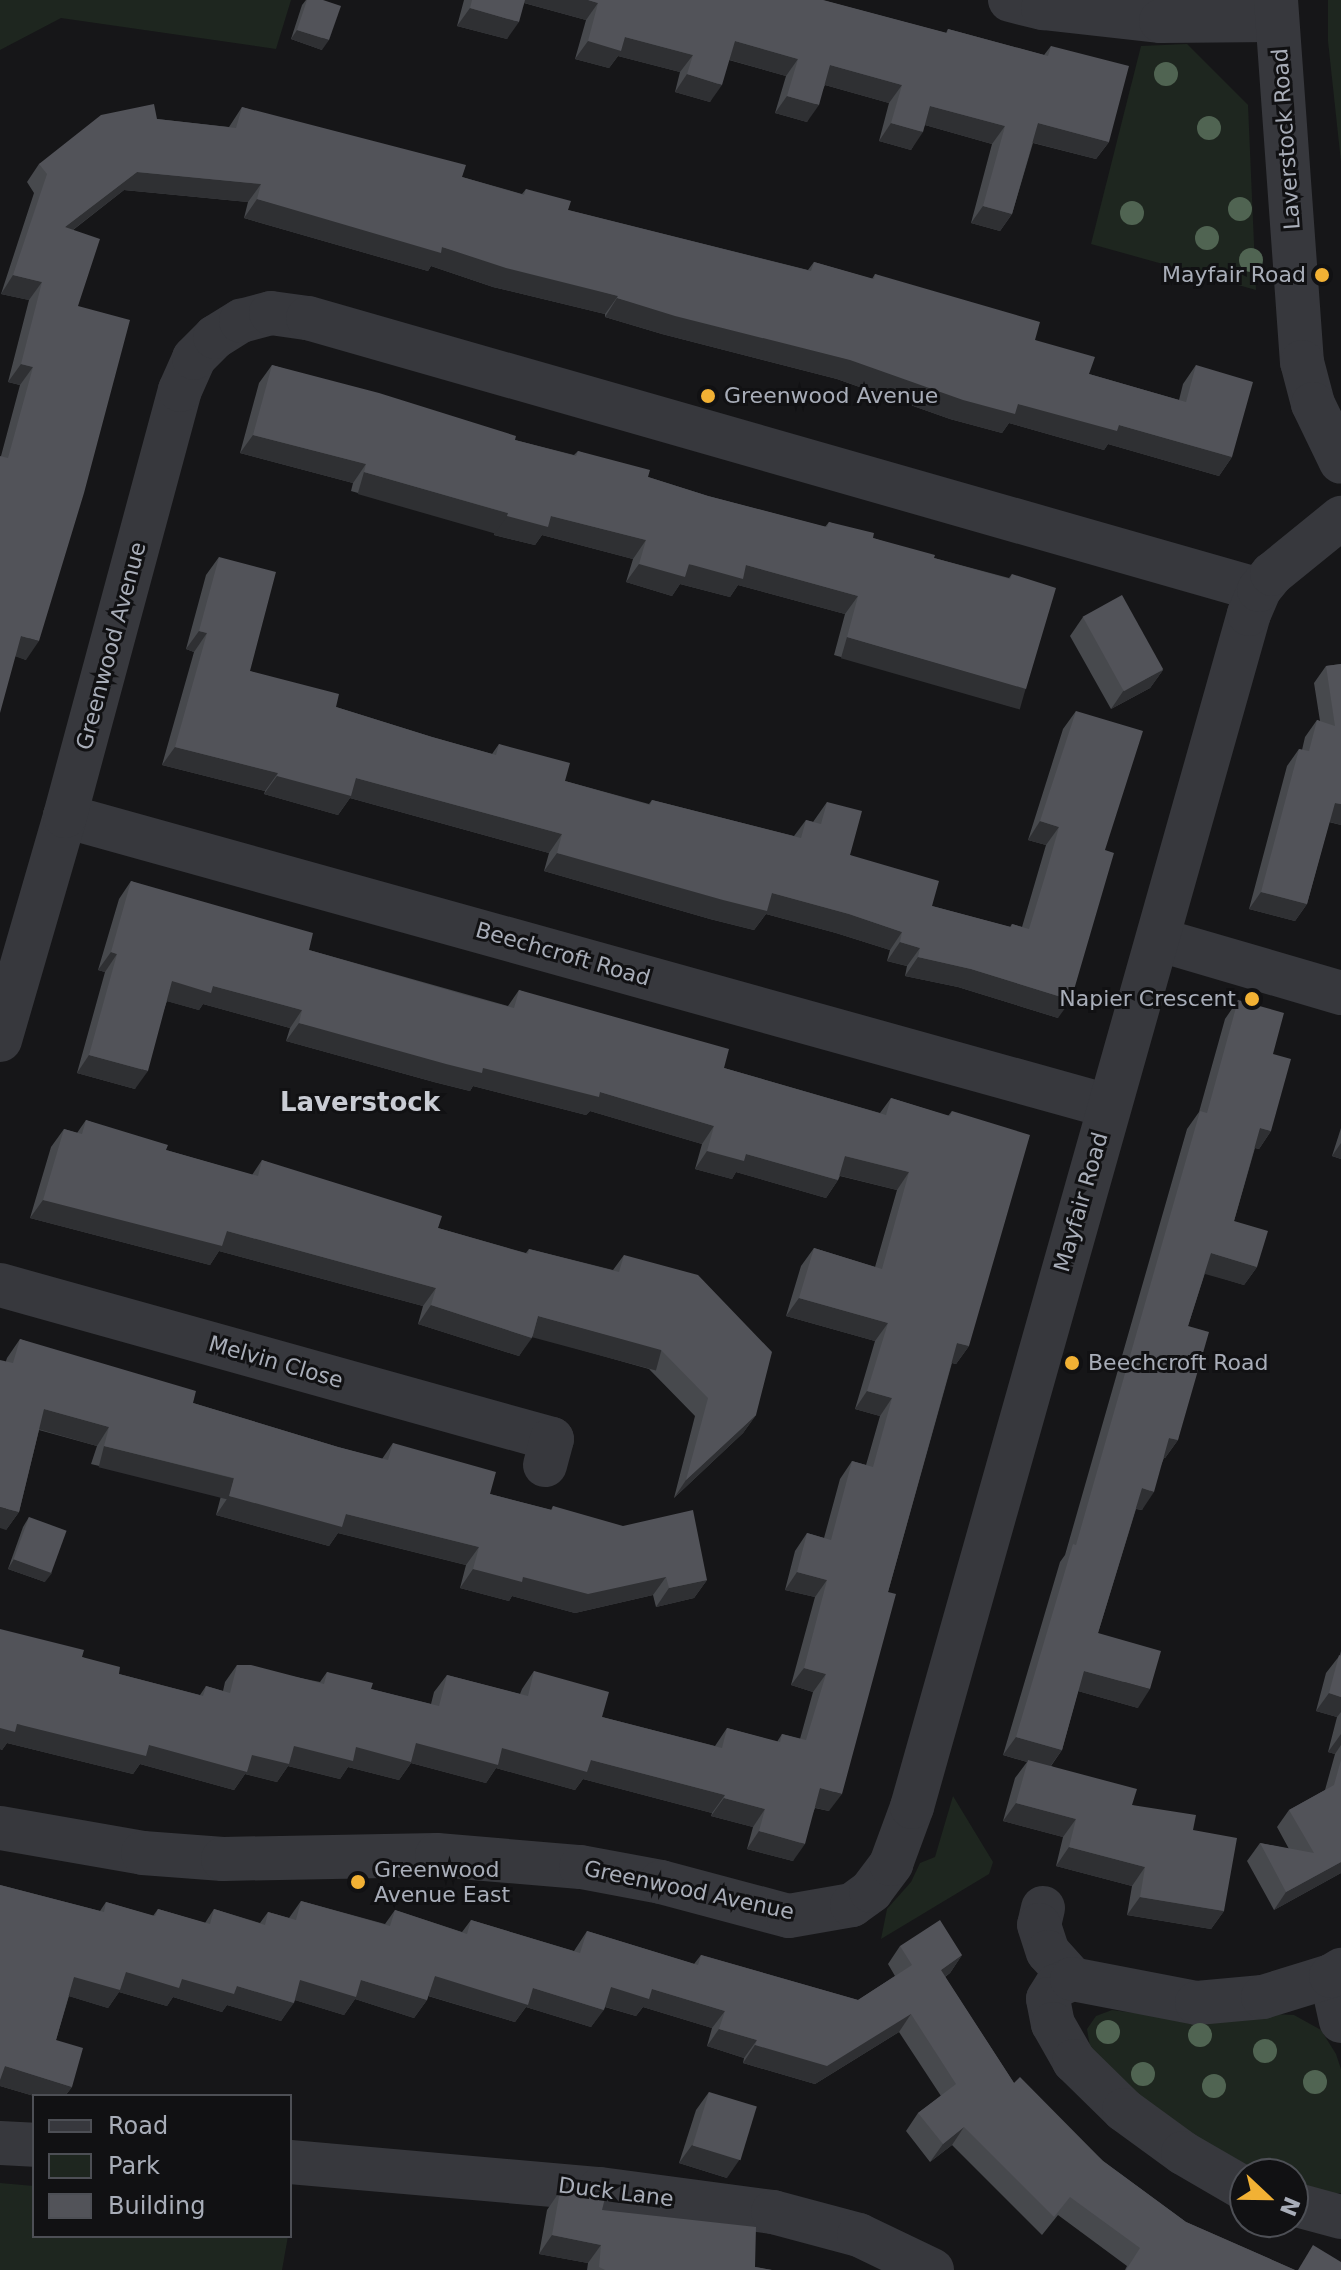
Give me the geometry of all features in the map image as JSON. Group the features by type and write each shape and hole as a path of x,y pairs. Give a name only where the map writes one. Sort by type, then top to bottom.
{"street":[{"path":"1010,0 1043,8 1161,21 1277,10"},
{"name":"Laverstock Road","path":"1277,10 1302,362 1313,404 1341,462"},
{"name":"Greenwood Avenue","path":"0,1040 65,816 180,390 194,358 215,337 241,321 271,313 308,318 1259,590"},
{"name":"Mayfair Road","path":"852,1905 871,1891 891,1864 912,1807 1108,1106 1160,940 1249,614 1259,590 1289,556 1341,518"},
{"name":"Beechcroft Road","path":"65,816 1108,1106"},
{"path":"1160,940 1341,993"},
{"name":"Melvin Close","path":"0,1285 553,1438"},
{"name":"Greenwood Avenue","path":"0,1828 143,1853 223,1859 437,1855 581,1867 661,1882 789,1916 852,1905"},
{"path":"1043,1908 1039,1925 1048,1952 1072,1979"},
{"path":"1229,2182 1124,2110 1074,2061 1053,2024 1048,1999 1056,1986 1072,1979 1197,2003 1263,1997 1336,1973 1341,2021"},
{"path":"0,2143 32,2145"},
{"name":"Duck Lane","path":"292,2162 615,2191 773,2212 856,2252 932,2270"},
{"path":"1309,2208 1341,2217"}],"green space":[{"path":"0,0 291,0 276,49 61,18 0,50"},
{"path":"1328,0 1341,0 1341,162 1328,41"},
{"path":"1187,44 1248,105 1256,290 1091,244 1141,46"},
{"path":"953,1796 993,1862 989,1874 881,1939 887,1909 911,1882 920,1863 935,1857"},
{"path":"1112,2010 1190,2020 1255,2013 1294,2015 1321,2030 1341,2069 1341,2193 1326,2195 1309,2190 1309,2158 1229,2159 1157,2118 1090,2047 1087,2029 1096,2016"},
{"path":"0,2183 32,2186 32,2238 288,2238 282,2270 0,2270"}],"building":[{"path":"307,0 323,0 341,6 329,40 297,30"},
{"path":"472,0 525,0 519,22 470,8"},
{"path":"588,0 823,0 1048,56 1051,46 1129,66 1109,142 1038,123 1012,214 983,206 1005,126 930,106 923,132 891,123 902,85 830,65 819,105 787,96 798,59 735,41 722,85 687,74 693,55 625,37 621,51 588,41 598,3"},
{"path":"154,104 157,119 236,128 242,107 466,165 462,177 524,195 526,189 571,201 568,210 811,271 814,262 874,279 875,274 1040,322 1035,340 1095,357 1089,374 1186,402 1196,365 1253,382 1232,457 1119,425 1117,431 1018,404 1015,414 963,400 850,360 675,316 618,296 506,268 442,247 441,253 257,199 261,184 137,172 65,227 100,239 78,306 130,320 84,493 39,641 21,636 0,713 0,456 8,458 33,367 21,364 42,282 13,275 47,174 39,164 101,115"},
{"path":"272,365 379,393 516,436 515,440 576,456 578,451 650,470 648,477 708,496 827,527 829,522 874,533 873,538 935,555 934,558 1010,579 1012,574 1056,588 1026,689 847,637 858,596 746,565 743,579 689,564 685,577 639,564 646,540 551,516 548,527 364,472 366,464 253,435"},
{"path":"219,557 276,572 250,671 339,694 336,707 432,737 496,755 499,744 570,763 565,781 650,805 652,800 801,838 806,820 821,824 827,802 862,811 850,855 939,881 932,906 1011,927 1012,924 1029,929 1046,873 1059,827 1040,821 1076,711 1143,731 1105,850 1114,853 1071,1000 971,969 918,957 920,948 900,942 902,932 849,914 772,893 767,911 557,853 562,834 356,778 351,796 277,776 278,773 175,747 207,633 199,631"},
{"path":"1122,595 1163,669 1124,691 1083,617"},
{"path":"1341,664 1341,804 1335,803 1307,904 1261,892 1299,749 1309,751 1317,720 1335,726 1326,666"},
{"path":"131,881 313,933 309,950 465,995 514,1008 519,990 729,1049 724,1068 886,1115 891,1098 950,1116 952,1111 1030,1135 969,1346 957,1343 888,1592 896,1594 842,1794 820,1788 805,1844 759,1831 765,1809 724,1798 725,1795 591,1760 587,1772 502,1748 498,1765 416,1743 411,1762 356,1747 353,1761 294,1746 289,1764 252,1755 247,1772 149,1745 146,1756 17,1724 15,1732 0,1728 0,1629 84,1650 82,1657 120,1667 119,1674 203,1696 206,1686 230,1693 237,1665 251,1665 324,1684 327,1672 373,1683 371,1689 439,1706 447,1675 528,1696 534,1671 609,1692 602,1717 722,1748 727,1728 780,1742 782,1734 806,1740 826,1674 804,1668 827,1580 797,1572 807,1533 831,1540 852,1461 873,1467 892,1398 867,1391 888,1323 799,1298 814,1248 882,1269 909,1172 845,1156 838,1180 746,1154 744,1161 707,1151 714,1126 600,1092 599,1097 483,1068 482,1073 299,1023 302,1010 213,986 211,993 172,981 148,1071 89,1055 117,954 111,952"},
{"path":"1238,1000 1284,1013 1273,1054 1291,1059 1271,1131 1260,1128 1234,1221 1268,1231 1257,1267 1211,1253 1188,1326 1209,1332 1178,1440 1169,1438 1154,1492 1142,1488 1098,1633 1161,1651 1150,1689 1084,1671 1062,1750 1016,1737 1073,1544 1076,1545 1200,1111 1207,1113"},
{"path":"86,1120 168,1145 166,1150 258,1176 262,1160 442,1216 438,1228 528,1254 529,1249 619,1272 624,1255 698,1275 772,1352 756,1415 686,1480 708,1398 661,1350 538,1316 532,1338 431,1305 436,1288 227,1231 222,1246 43,1200 64,1129 82,1134"},
{"path":"20,1339 196,1391 193,1403 338,1447 388,1460 393,1443 496,1472 490,1494 552,1510 553,1506 623,1526 693,1510 707,1580 669,1588 666,1577 588,1594 523,1577 522,1582 473,1569 479,1547 346,1514 342,1527 229,1496 234,1478 104,1446 109,1427 44,1409 19,1512 0,1507 0,1360 13,1363"},
{"path":"29,1517 67,1531 51,1573 14,1559"},
{"path":"1341,1656 1341,1697 1329,1693"},
{"path":"1028,1760 1137,1789 1132,1805 1196,1815 1193,1830 1237,1838 1224,1911 1140,1897 1145,1867 1069,1847 1076,1819 1016,1803"},
{"path":"1341,1760 1341,1862 1286,1892 1260,1843 1314,1853 1289,1810 1334,1785"},
{"path":"0,1885 104,1912 106,1902 155,1916 158,1909 210,1924 214,1909 265,1925 268,1912 296,1920 301,1901 390,1926 395,1910 467,1934 471,1920 580,1953 587,1931 698,1965 701,1955 858,2000 912,1965 900,1946 940,1920 962,1955 941,1970 1014,2083 1020,2077 1103,2161 1186,2222 1295,2270 1126,2270 1140,2248 1070,2197 1054,2217 964,2127 943,2144 918,2113 956,2084 911,2014 827,2066 755,2045 757,2040 719,2029 725,2011 652,1989 649,1999 611,1987 604,2010 533,1988 528,2005 435,1976 427,2000 361,1980 356,1997 300,1980 294,2003 237,1986 234,1994 182,1979 179,1988 126,1972 120,1990 74,1977 56,2040 83,2048 72,2087 5,2066 0,2080"},
{"path":"709,2092 757,2107 740,2160 693,2146"},
{"path":"560,2191 605,2198 602,2210 756,2227 755,2267 772,2270 605,2270 599,2267 601,2245 552,2235"},
{"path":"1313,2245 1341,2262 1341,2270 1298,2270"}],"place":[{"name":"Mayfair Road","path":"1322,275"},
{"name":"Greenwood Avenue","path":"708,396"},
{"name":"Napier Crescent","path":"1252,999"},
{"name":"Beechcroft Road","path":"1072,1363"},
{"name":"Greenwood Avenue East","path":"358,1882"}],"district":[{"name":"Laverstock","path":"360,1103"}]}
